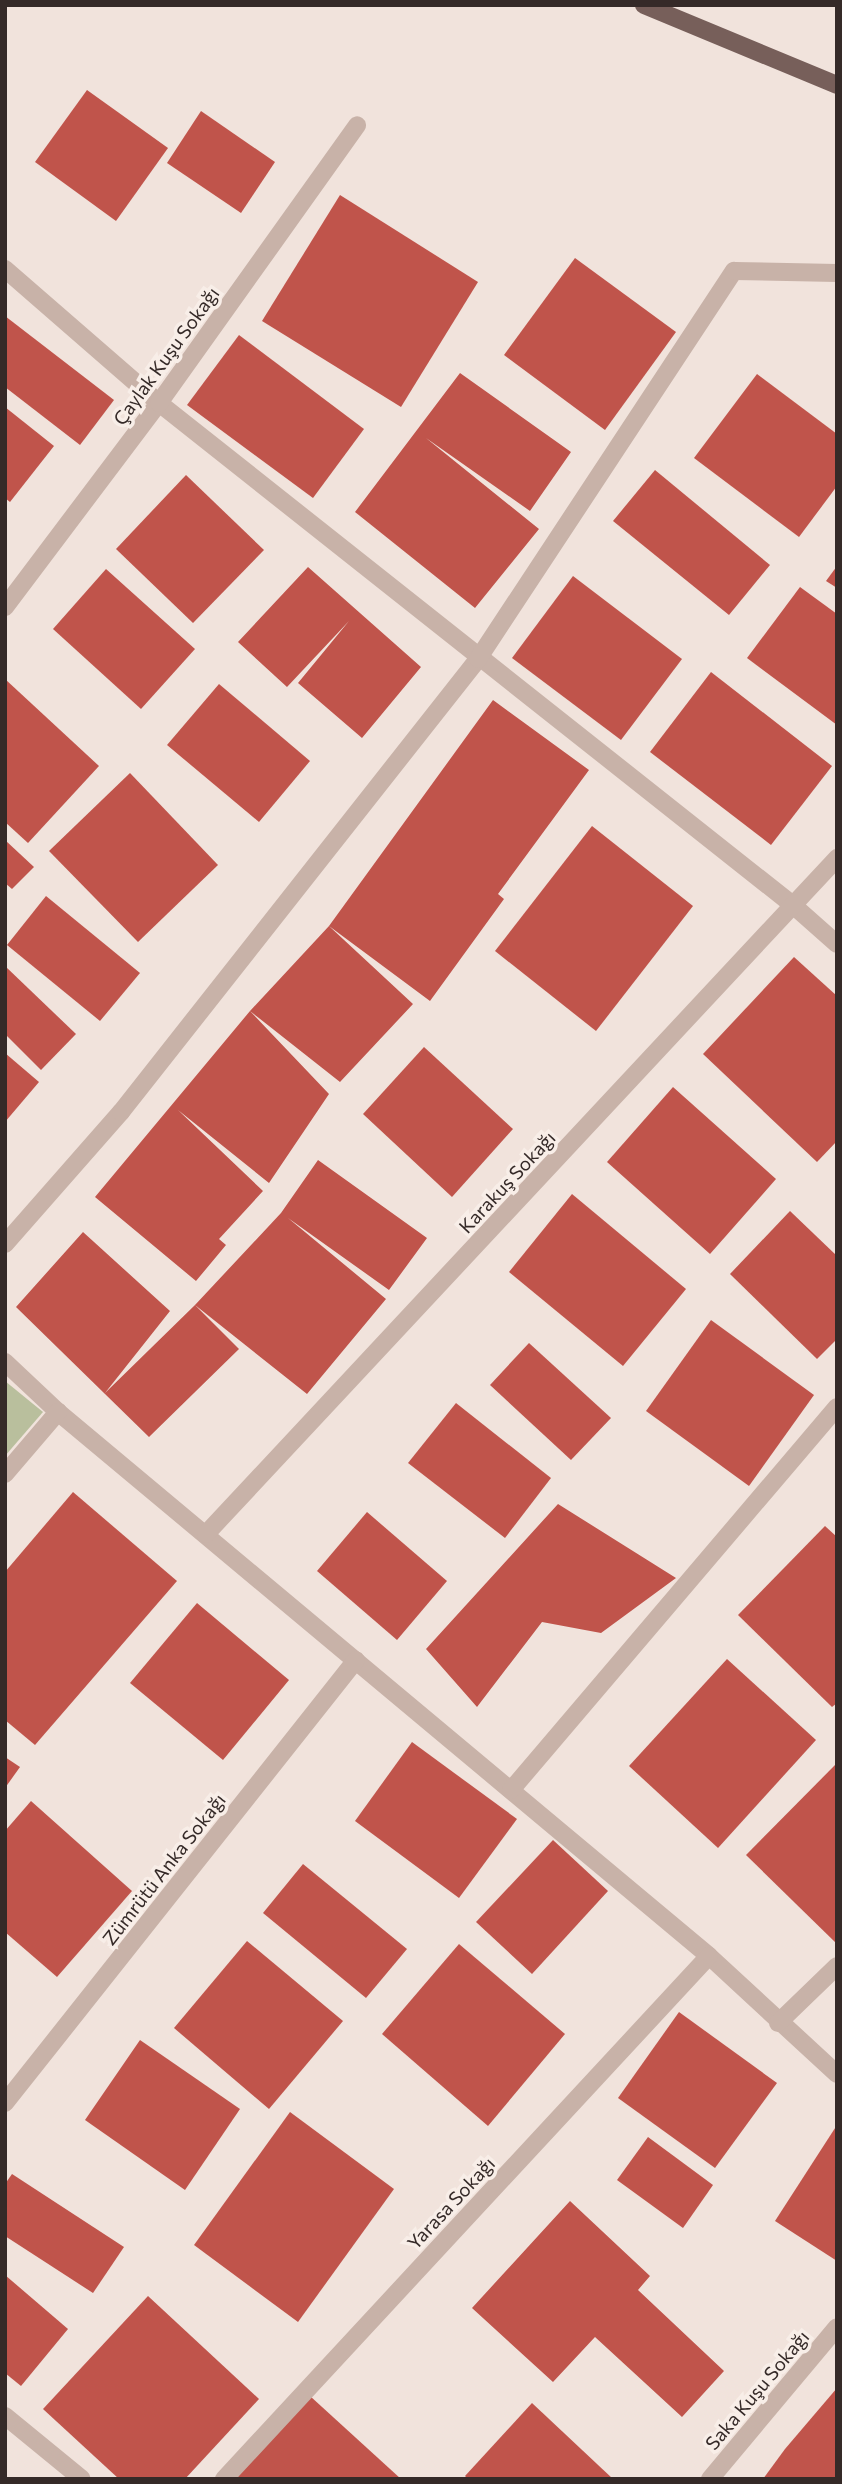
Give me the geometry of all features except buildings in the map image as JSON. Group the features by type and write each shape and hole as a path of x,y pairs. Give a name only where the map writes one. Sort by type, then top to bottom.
{"main road":[{"path":"644,5 837,85"}],"street":[{"name":"Çaylak Kuşu Sokağı","path":"5,607 159,403 357,125"},
{"path":"5,269 159,403 478,659 794,906 837,944"},
{"path":"5,1244 121,1112 478,659 734,271 837,273"},
{"name":"Karakuş Sokağı","path":"206,1534 837,858"},
{"path":"5,1362 58,1412 709,1956 778,2023 837,2074"},
{"path":"510,1790 837,1407"},
{"path":"5,1474 58,1412"},
{"name":"Zümrütü Anka Sokağı","path":"5,2103 356,1660"},
{"name":"Yarasa Sokağı","path":"224,2479 709,1956"},
{"path":"778,2023 837,1966"},
{"name":"Saka Kuşu Sokağı","path":"710,2479 837,2328"},
{"path":"5,2416 82,2479"}],"green space":[{"path":"5,1381 43,1412 5,1456"}]}
